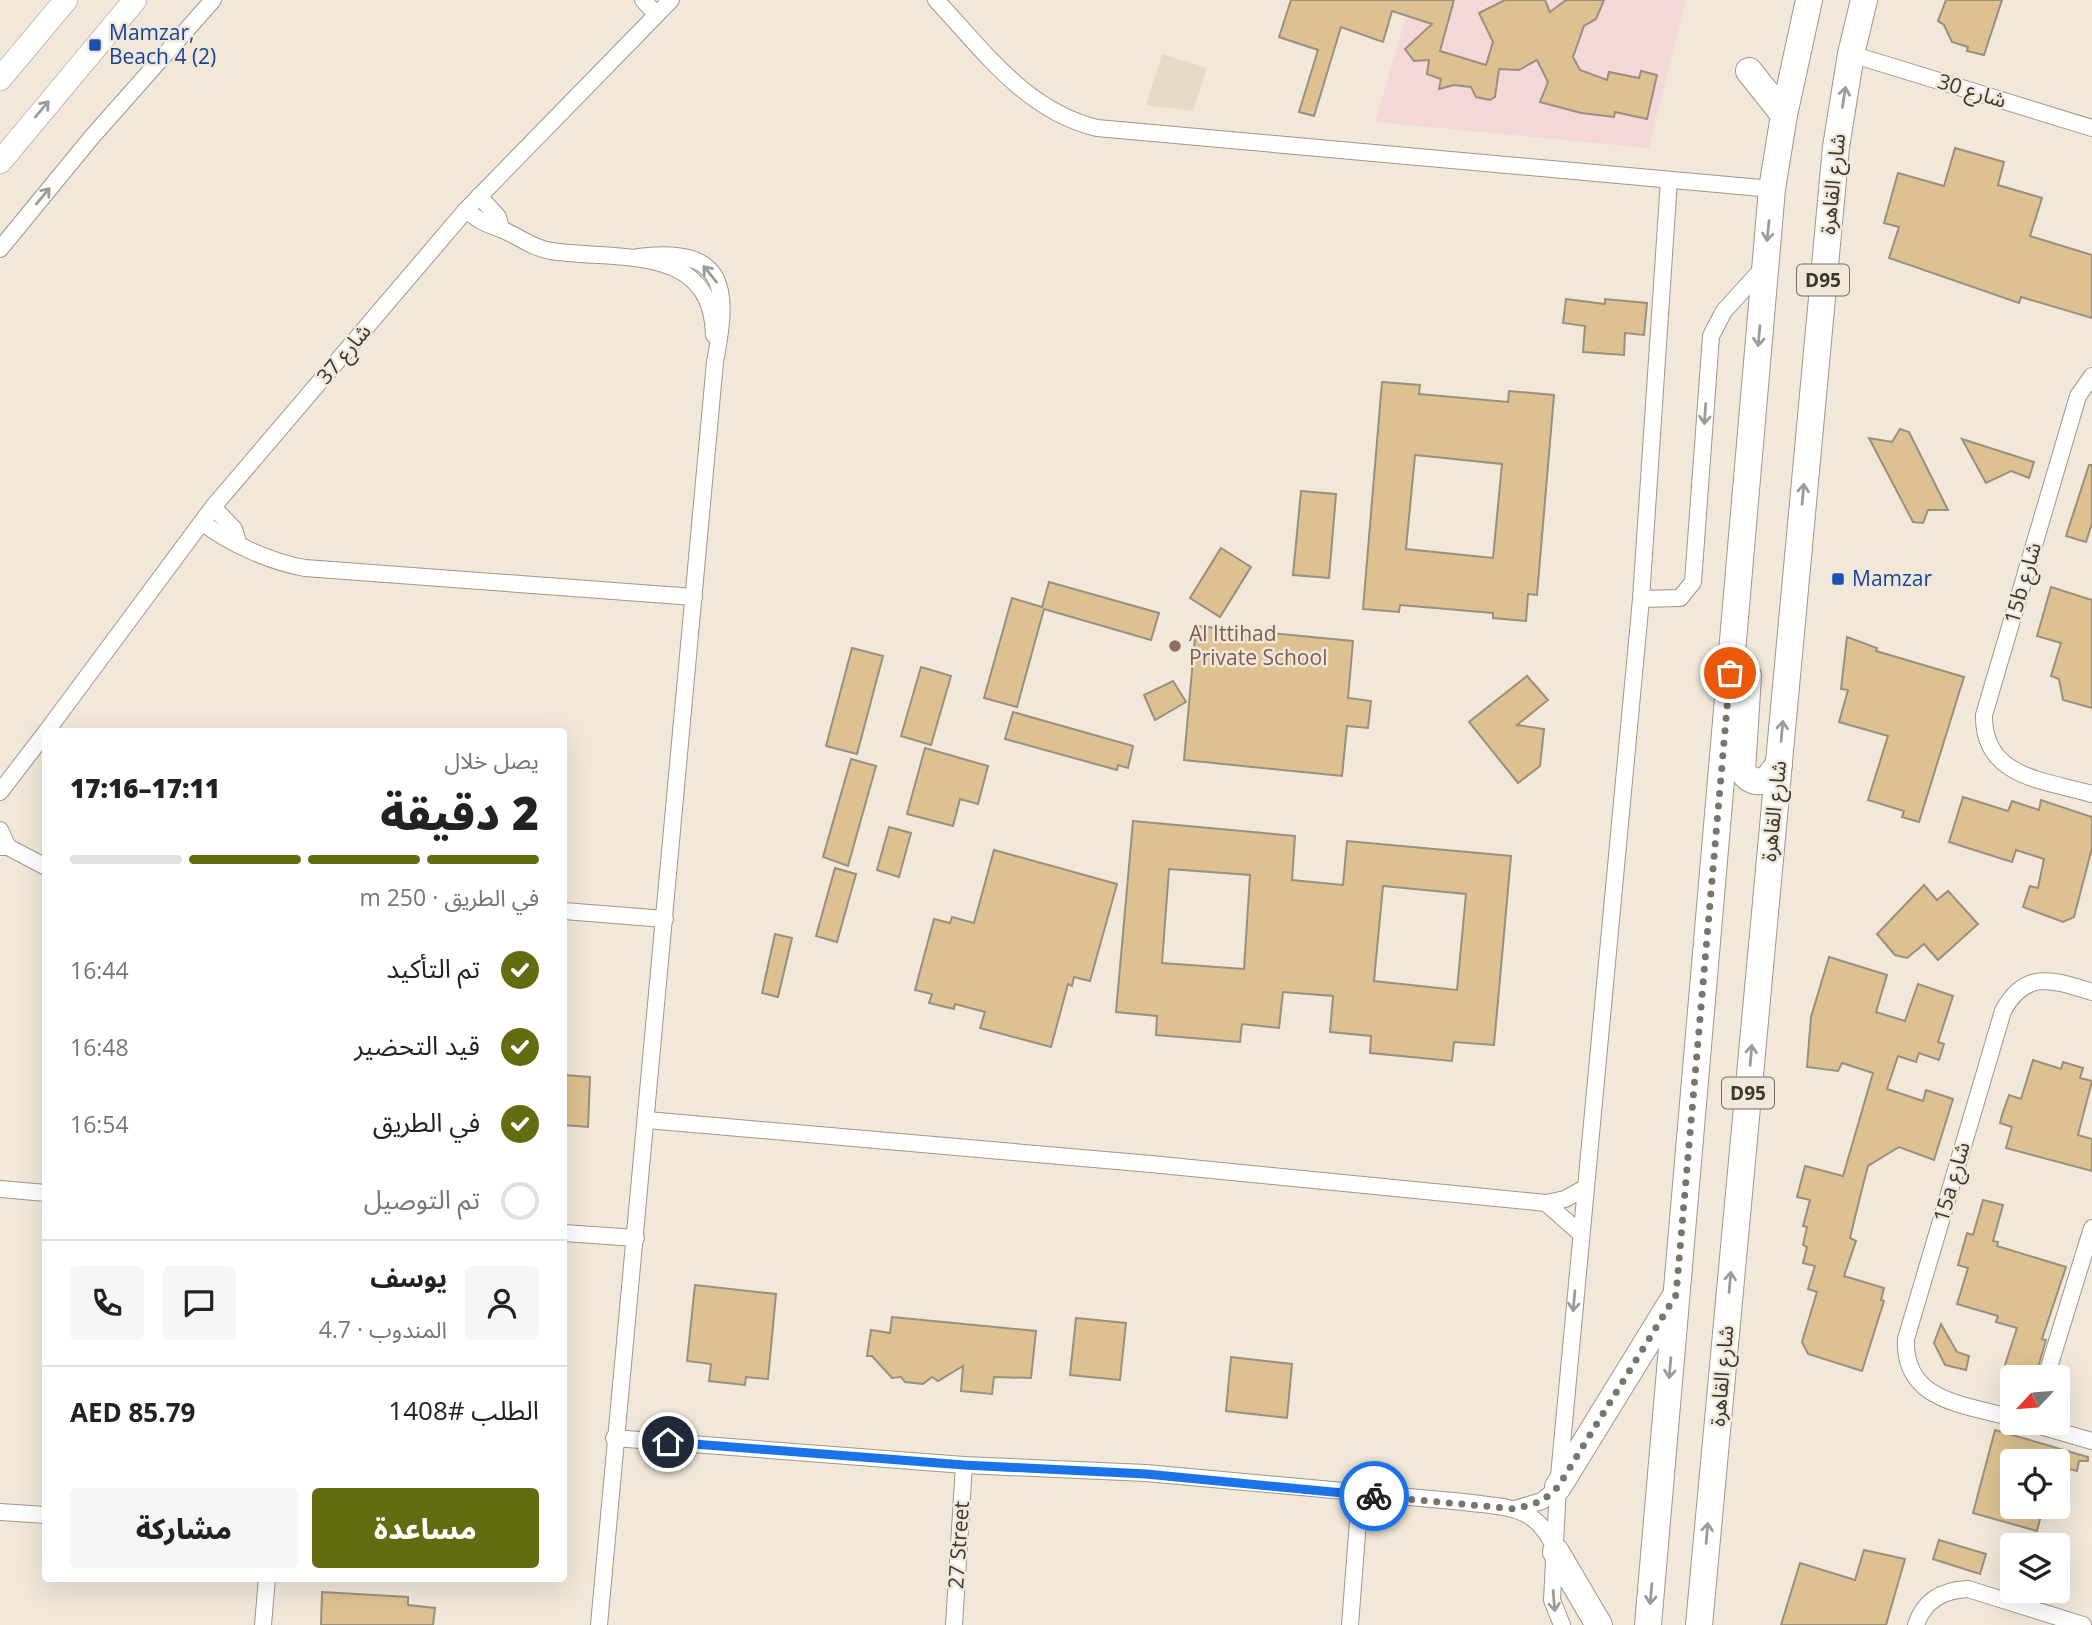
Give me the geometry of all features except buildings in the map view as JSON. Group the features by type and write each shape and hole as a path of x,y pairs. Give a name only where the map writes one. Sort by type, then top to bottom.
{"main road":[{"path":"0,79 66,0"},
{"path":"0,162 135,0"},
{"name":"D95","path":"1648,1625 1764,268 1772,189 1784,115 1809,0"},
{"name":"شارع القاهرة","path":"1699,1625 1836,147 1851,54 1864,0"},
{"path":"1749,71 1784,115"},
{"path":"1748,462 1758,523 1742,771 1748,779 1758,782 1767,780 1779,764"},
{"path":"1558,1487 1676,1295"},
{"path":"1556,1552 1600,1625"}],"street":[{"path":"0,249 91,138 214,0"},
{"path":"643,0 656,15"},
{"name":"شارع 37","path":"49,728 214,507 466,210 671,0"},
{"path":"936,0 1025,94 1057,115 1087,126 1772,189"},
{"name":"شارع 30","path":"1851,54 2092,128"},
{"path":"1562,1625 1552,1605 1558,1487 1641,599 1669,180"},
{"path":"479,196 498,217 501,229"},
{"path":"466,210 488,227 501,229 524,243 550,251 638,257 682,255 702,264 716,279 724,298 715,362 636,1238 614,1438 599,1625"},
{"path":"1641,599 1681,598 1693,582 1712,336 1724,311 1764,268"},
{"name":"15b شارع","path":"2092,376 2078,396 1984,715 1984,731 1989,747 1998,761 2027,776 2092,794"},
{"path":"214,507 234,529 238,542"},
{"path":"202,522 225,539 238,542 270,559 305,568 694,597"},
{"name":"شارع 37","path":"0,792 42,737"},
{"path":"0,830 4,847 42,865"},
{"path":"567,911 665,919"},
{"name":"15a شارع","path":"2000,1414 1933,1394 1920,1385 1910,1371 1905,1356 1906,1339 2003,1011 2019,989 2032,982 2060,982 2092,992"},
{"path":"646,1120 1164,1165 1546,1203 1565,1199 1586,1188"},
{"path":"0,1189 42,1193"},
{"path":"1546,1203 1580,1233"},
{"path":"2050,1365 2092,1228"},
{"path":"567,1233 636,1238"},
{"path":"2070,1435 2092,1441"},
{"path":"614,1438 964,1465 1146,1474 1516,1509 1542,1501 1558,1487"},
{"name":"27 Street","path":"954,1625 964,1465"},
{"path":"1350,1625 1360,1495"},
{"path":"1516,1509 1543,1526 1556,1552"},
{"path":"0,1511 42,1515"},
{"path":"263,1625 267,1582"},
{"path":"1916,1625 1926,1605 1938,1595 1952,1590 1968,1590 2083,1625"}],"shaded area":[{"path":"1411,0 1686,0 1649,148 1375,122"},
{"path":"1162,54 1207,68 1193,111 1146,105"}],"way so far":[{"path":"1374,1496 1464,1502 1516,1509 1542,1501 1558,1487 1676,1295 1730,673"}],"place":[{"name":"Mamzar, Beach 4 (2)","path":"95,45"},
{"name":"Mamzar","path":"1838,579"},
{"name":"Al Ittihad Private School","path":"1175,646"}],"route":[{"path":"668,1442 964,1465 1146,1474 1374,1496"}]}
